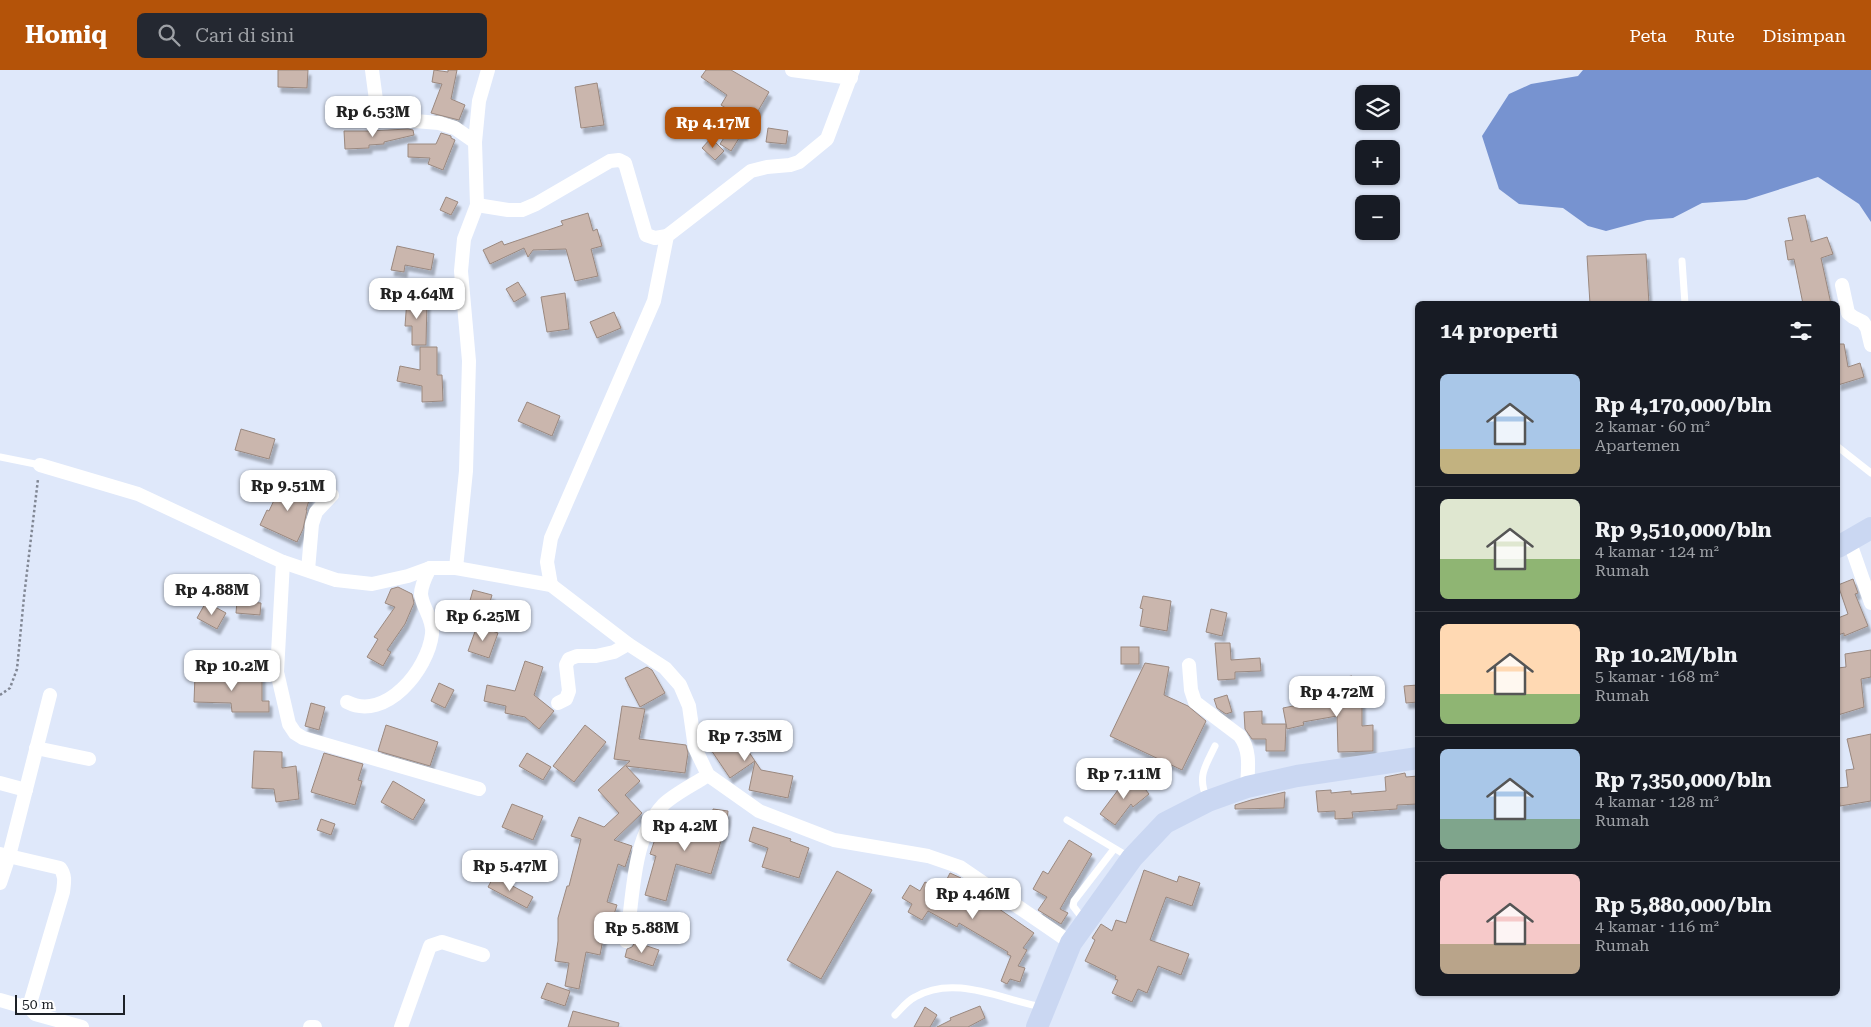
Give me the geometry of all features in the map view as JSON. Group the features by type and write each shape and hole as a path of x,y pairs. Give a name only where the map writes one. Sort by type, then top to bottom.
{"main road":[{"path":"1843,543 1871,528"},
{"path":"1042,1017 1071,944 1123,854 1165,823 1208,801 1247,787 1297,776 1415,758"}],"street":[{"path":"372,70 376,100 380,110 392,116 415,121 439,122 456,128 475,142"},
{"path":"456,568 466,471 469,361 461,271 464,240 477,205 475,142 479,101 488,70"},
{"path":"477,205 508,210 522,210 536,204 610,161 619,160 626,163 646,235 654,238 667,236 751,171 767,167 790,165 807,158 827,139 852,74 792,70"},
{"path":"551,585 547,562 551,538 654,300 667,236"},
{"path":"1842,285 1848,313 1863,322 1867,328 1871,344"},
{"path":"40,465 138,494 283,562 336,580 372,584 408,576 430,568 456,568 551,585 628,644 664,668 680,685 689,706 695,748 708,775 759,811 834,840 928,856 960,867 1071,944"},
{"path":"308,570 312,524 316,512 332,495"},
{"path":"1843,543 1871,603"},
{"path":"283,562 277,672 289,724 295,733 303,738 479,789"},
{"path":"348,702 360,707 380,704 398,693 411,680 421,664 432,638 432,628 423,605 421,593 430,568"},
{"path":"558,703 566,699 569,691 566,666 569,659 577,656 596,656 614,652 628,644"},
{"path":"1189,665 1194,702 1240,736 1245,743 1248,751 1247,787"},
{"path":"0,883 4,855 26,790 50,695"},
{"path":"36,748 89,759"},
{"path":"626,941 631,916 634,875 651,821 664,804 708,775"},
{"path":"0,783 26,790"},
{"path":"4,855 60,868 64,873 65,880 31,1000 31,1009"},
{"path":"400,1027 430,946 442,942 483,955"},
{"path":"0,1000 31,1009 35,1014 82,1027"},
{"path":"310,1027 315,1027"}],"lane":[{"path":"1682,261 1684,301"},
{"path":"1840,449 1871,473"},
{"path":"0,457 40,465"},
{"path":"1208,801 1202,786 1203,771 1215,746"},
{"path":"1067,820 1123,854"},
{"path":"895,1015 913,998 927,991 952,987 973,990 1042,1017"}],"path":[{"path":"0,695 10,688 18,669 26,580 40,465"}],"water":[{"path":"1583,70 1871,70 1871,222 1859,204 1818,177 1746,200 1702,203 1673,218 1647,220 1606,231 1588,226 1563,208 1519,204 1499,189 1482,136 1509,94 1531,84 1578,76"}],"building":[{"path":"278,70 308,70 307,88 278,87"},
{"path":"434,70 448,72 448,70 457,70 451,99 465,105 459,120 431,113 442,84 432,82"},
{"path":"706,70 731,70 769,92 744,135 741,135 731,151 720,144 738,116 721,105 727,95 701,77"},
{"path":"597,83 604,125 581,128 575,87"},
{"path":"768,128 788,131 786,144 766,142"},
{"path":"413,130 414,135 384,142 384,144 369,145 369,148 345,149 344,131"},
{"path":"441,133 451,136 455,140 443,170 428,164 430,158 408,157 408,144 436,144"},
{"path":"711,138 724,151 715,160 702,148"},
{"path":"446,197 458,202 451,215 440,210"},
{"path":"588,213 593,231 597,229 602,246 591,249 598,276 575,281 566,249 533,250 528,257 524,248 490,264 483,250 502,241 504,245 563,225 561,221"},
{"path":"1805,215 1811,242 1827,237 1833,254 1821,258 1830,301 1802,301 1794,259 1788,260 1785,241 1793,240 1788,218"},
{"path":"397,246 434,254 431,270 405,265 404,272 391,270"},
{"path":"1646,254 1649,301 1590,301 1587,256"},
{"path":"518,282 526,295 514,302 506,289"},
{"path":"565,293 569,329 547,332 541,297"},
{"path":"407,299 427,300 426,345 412,345 412,326 405,326"},
{"path":"614,312 621,328 597,338 590,322"},
{"path":"1840,344 1844,344 1848,367 1860,363 1864,377 1840,384"},
{"path":"420,347 437,347 437,375 442,375 443,401 422,402 422,386 397,381 400,366 420,370"},
{"path":"527,402 560,416 552,436 518,421"},
{"path":"241,429 275,439 269,459 235,450"},
{"path":"283,482 312,491 303,529 297,542 260,525 267,510 269,511 277,497"},
{"path":"1853,579 1858,593 1855,594 1868,626 1844,636 1844,633 1840,634 1840,617 1848,614 1840,591 1840,584"},
{"path":"398,587 412,594 414,603 405,624 387,650 391,652 383,666 367,657 378,639 374,637 395,607 385,603 391,589"},
{"path":"473,590 492,595 484,623 465,618"},
{"path":"1143,596 1171,601 1167,631 1140,626 1143,609 1140,608"},
{"path":"237,601 261,603 260,615 236,613"},
{"path":"206,602 226,613 217,629 197,618"},
{"path":"1211,609 1227,613 1222,636 1206,632"},
{"path":"477,626 498,633 489,658 468,651"},
{"path":"1215,643 1230,643 1231,660 1260,658 1261,671 1235,672 1235,679 1218,680"},
{"path":"1121,647 1139,647 1139,664 1121,664"},
{"path":"1871,650 1871,677 1861,679 1864,707 1840,714 1840,668 1846,667 1845,654"},
{"path":"525,661 543,667 534,695 554,711 539,729 525,717 505,713 506,706 484,701 487,685 515,691"},
{"path":"1145,663 1169,667 1164,695 1188,706 1206,721 1182,770 1110,736"},
{"path":"647,667 652,670 665,693 640,707 625,678"},
{"path":"248,673 262,673 262,701 269,701 269,712 232,712 231,703 194,702 195,675 213,675 213,677 248,676"},
{"path":"1352,676 1354,695 1362,695 1362,726 1373,725 1373,751 1338,752 1337,716 1303,722 1304,725 1287,729 1283,708 1343,696 1341,678"},
{"path":"439,683 454,690 445,708 431,701"},
{"path":"1415,685 1415,702 1406,703 1404,686"},
{"path":"1227,695 1232,712 1226,714 1217,708 1214,699"},
{"path":"311,703 325,707 319,730 305,726"},
{"path":"622,706 645,709 639,739 686,745 688,753 685,773 626,766 640,781 625,795 642,813 614,840 632,846 625,867 618,864 607,902 617,905 609,930 605,929 600,955 586,952 579,989 565,986 569,963 555,961 558,941 558,918 567,886 569,886 581,839 571,836 579,817 604,827 619,813 598,790 630,761 614,759"},
{"path":"1262,711 1262,724 1286,724 1285,751 1266,751 1266,739 1252,739 1245,729 1244,712"},
{"path":"728,721 755,761 730,778 703,738"},
{"path":"386,725 438,742 430,766 378,751"},
{"path":"585,725 606,742 574,782 553,766"},
{"path":"1871,734 1871,801 1840,806 1840,788 1848,787 1846,770 1854,769 1847,739"},
{"path":"254,751 282,752 282,768 296,766 299,799 276,802 274,789 252,788"},
{"path":"324,753 363,764 358,780 362,781 355,805 311,792"},
{"path":"527,753 551,767 543,780 519,766"},
{"path":"755,761 761,770 793,776 788,798 749,790"},
{"path":"1405,773 1406,777 1415,776 1415,804 1397,805 1397,809 1352,812 1353,818 1335,819 1335,811 1318,812 1316,791 1331,790 1331,793 1351,791 1351,794 1386,791 1385,777"},
{"path":"1135,776 1149,794 1133,807 1131,804 1115,825 1100,814 1118,790"},
{"path":"393,781 425,800 413,820 381,802"},
{"path":"1285,792 1284,808 1235,809 1235,805"},
{"path":"512,804 543,816 533,840 502,827"},
{"path":"713,809 728,811 727,821 711,874 676,864 666,901 645,895 656,856 650,854 656,836 667,839 674,820 704,830 706,825 712,827"},
{"path":"321,819 335,824 331,835 317,830"},
{"path":"753,827 791,839 790,841 809,848 799,878 762,867 768,848 749,841"},
{"path":"1069,840 1092,854 1060,909 1068,913 1061,924 1038,910 1047,897 1033,889 1043,871 1048,874"},
{"path":"1144,870 1177,882 1179,876 1200,883 1192,906 1166,897 1150,940 1189,954 1181,975 1158,966 1147,993 1138,989 1132,1002 1112,993 1118,980 1115,979 1116,976 1085,961 1095,940 1092,938 1101,924 1112,931 1116,920 1126,923"},
{"path":"837,871 872,890 821,979 787,960"},
{"path":"950,873 961,878 956,888 987,905 989,902 1034,933 1023,948 1027,950 1018,966 1025,968 1020,982 1010,979 1007,984 1001,981 1011,956 1007,954 1008,952 959,923 957,927 928,911 922,920 908,912 912,904 902,898 910,885 920,891 925,882 941,891"},
{"path":"494,876 533,897 527,908 488,887"},
{"path":"635,942 659,950 653,966 625,957 627,949 632,947"},
{"path":"547,983 570,991 565,1006 541,998"},
{"path":"980,1006 985,1018 968,1027 937,1027 951,1020 950,1018"},
{"path":"925,1007 937,1015 930,1027 914,1027"},
{"path":"573,1011 619,1023 618,1027 568,1027"}]}
